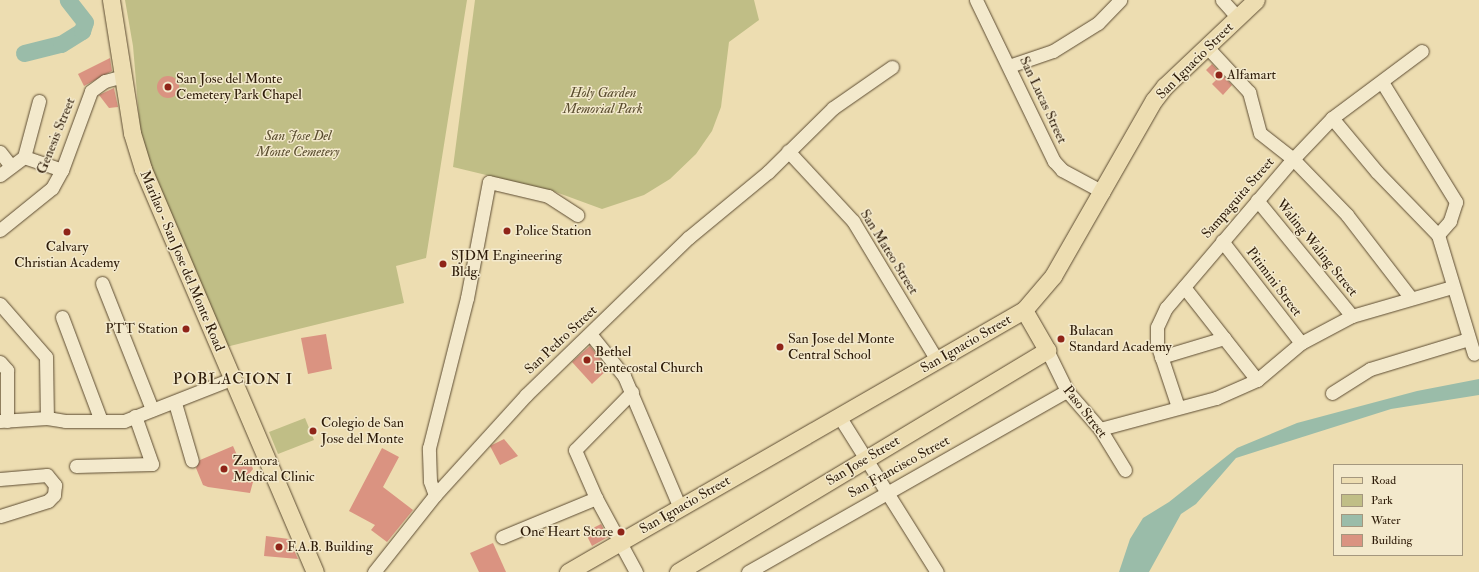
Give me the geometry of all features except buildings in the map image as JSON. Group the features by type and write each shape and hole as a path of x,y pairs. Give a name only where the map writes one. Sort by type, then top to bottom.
{"main road":[{"name":"Marilao - San Jose del Monte Road","path":"111,0 132,133 143,169 231,379 315,572"},
{"name":"San Ignacio Street","path":"568,572 1024,310 1046,288 1103,192 1154,100 1256,0"},
{"name":"Paso Street","path":"1024,310 1046,350"},
{"name":"San Jose Street","path":"678,572 1046,350"}],"street":[{"name":"San Lucas Street","path":"976,0 1054,161 1062,170 1103,192"},
{"path":"1009,66 1053,51 1098,23 1120,0"},
{"path":"1222,0 1238,18"},
{"path":"1207,47 1249,92 1260,133 1293,159 1347,215 1411,298"},
{"name":"Sampaguita Street","path":"1178,407 1161,357 1156,335 1160,319 1184,287 1257,200 1332,118 1422,51"},
{"name":"San Pedro Street","path":"374,572 435,495 518,403 591,335 688,238 788,151 844,99 892,67"},
{"name":"Genesis Street","path":"0,230 52,188 62,170 91,91 105,81 124,76"},
{"path":"1382,82 1456,202 1450,220 1438,235"},
{"path":"0,175 24,156 39,101"},
{"path":"1332,118 1377,172 1438,235 1452,288 1474,354"},
{"name":"San Mateo Street","path":"788,151 853,221 937,360"},
{"path":"0,152 11,166"},
{"path":"24,156 62,170"},
{"path":"435,495 430,481 429,448 467,298 489,182 548,196 577,214"},
{"name":"Waling Waling Street","path":"1257,200 1352,316"},
{"name":"Pitimini Street","path":"1222,241 1300,344"},
{"path":"102,283 152,409"},
{"path":"1184,287 1257,380"},
{"path":"1100,429 1216,398 1257,380 1300,344 1352,316 1411,298 1452,288"},
{"path":"0,304 46,357 47,418"},
{"path":"62,317 100,421"},
{"path":"591,335 624,376 680,508"},
{"path":"1161,357 1224,338"},
{"path":"1332,393 1370,369 1469,339"},
{"name":"Paso Street","path":"1046,350 1067,391 1100,429 1126,470"},
{"path":"0,362 7,370 3,421 47,418 65,421 124,421 152,409 175,403 231,379"},
{"name":"San Francisco Street","path":"748,572 886,492 1067,391"},
{"path":"632,392 575,450 596,498 636,572"},
{"path":"175,403 192,461"},
{"path":"76,466 152,464 135,416"},
{"path":"839,416 865,460 937,572"},
{"path":"0,479 47,475 55,485 54,495 48,501 0,516"},
{"path":"502,537 596,498"}],"green space":[{"name":"San Jose Del Monte Cemetery","path":"125,0 467,0 426,258 396,266 404,303 226,347 152,169 140,129 133,46"},
{"name":"Holy Garden Memorial Park","path":"475,0 754,0 759,20 729,42 721,107 712,131 696,154 670,179 644,195 602,209 553,191 453,167"},
{"path":"305,418 314,440 278,454 269,432"}],"water":[{"path":"1479,379 1479,395 1391,409 1236,458 1196,504 1181,514 1149,572 1119,572 1130,539 1143,518 1169,502 1237,448 1297,423 1417,391"}],"waterway":[{"path":"24,53 61,44 82,31 85,22 68,0"}],"place":[{"name":"Alfamart","path":"1219,75"},
{"name":"San Jose del Monte Cemetery Park Chapel","path":"168,87"},
{"name":"Police Station","path":"507,231"},
{"name":"Calvary Christian Academy","path":"67,232"},
{"name":"SJDM Engineering Bldg.","path":"443,264"},
{"name":"PTT Station","path":"186,329"},
{"name":"Bulacan Standard Academy","path":"1061,339"},
{"name":"San Jose del Monte Central School","path":"780,347"},
{"name":"Bethel Pentecostal Church","path":"587,360"},
{"name":"Colegio de San Jose del Monte","path":"313,431"},
{"name":"Zamora Medical Clinic","path":"224,469"},
{"name":"One Heart Store","path":"621,532"},
{"name":"F.A.B. Building","path":"279,547"}],"district":[{"name":"POBLACION I","path":"233,379"}]}
